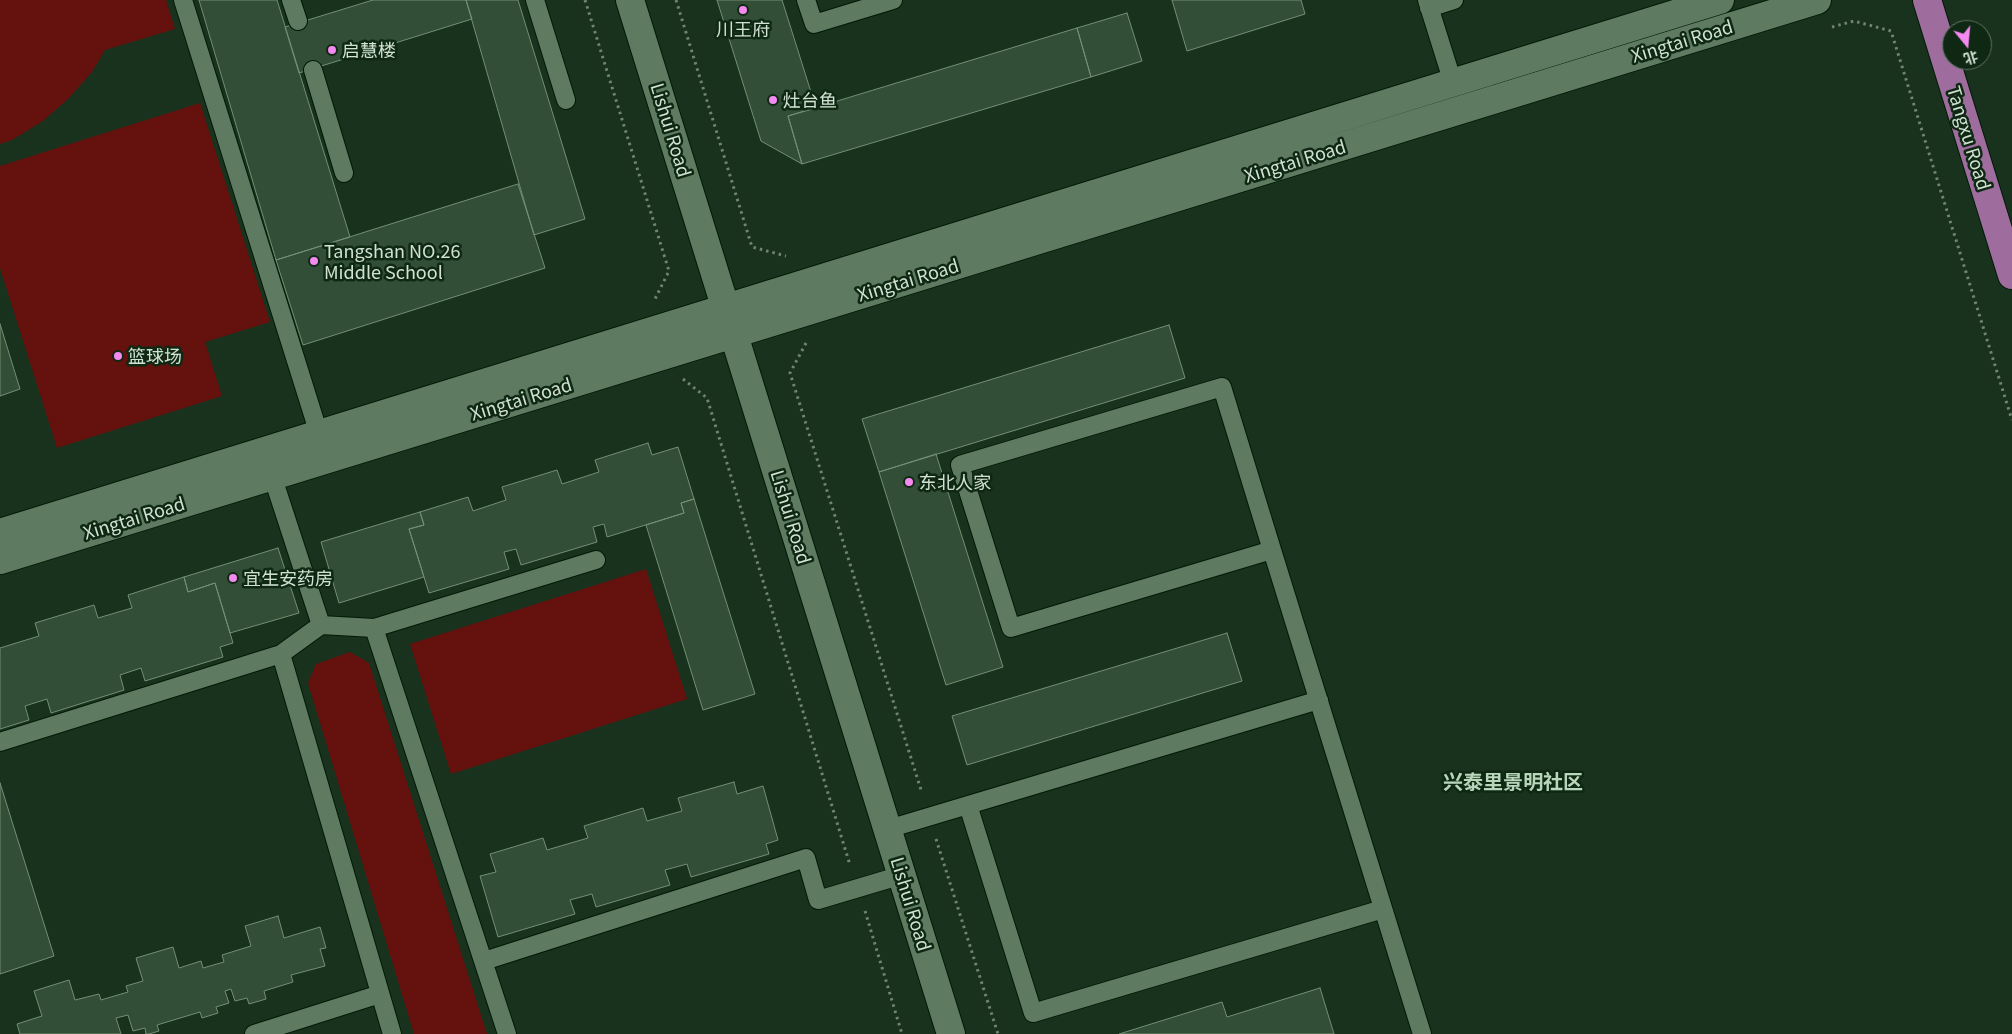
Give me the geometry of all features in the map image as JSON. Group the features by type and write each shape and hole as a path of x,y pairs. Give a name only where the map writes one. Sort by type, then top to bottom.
{"main road":[{"name":"Tangxu Road","path":"1927,0 2012,275"}],"street":[{"name":"Lishui Road","path":"630,0 951,1034"},
{"name":"Xingtai Road","path":"0,533 1720,0"},
{"name":"Xingtai Road","path":"0,560 1817,0"}],"lane":[{"path":"183,0 319,434"},
{"path":"292,0 298,21"},
{"path":"536,0 566,100"},
{"path":"806,0 814,24 893,0"},
{"path":"1452,83 1428,4 1454,0"},
{"path":"313,70 344,173"},
{"path":"1272,550 1011,628 960,466 1222,387 1422,1034"},
{"path":"272,475 321,626"},
{"path":"0,742 281,654 321,626 374,628 596,560"},
{"path":"374,628 507,1034"},
{"path":"281,654 392,1034"},
{"path":"888,829 1319,700"},
{"path":"968,806 1033,1014 1383,909"},
{"path":"484,961 806,858 818,900 902,875"},
{"path":"254,1034 380,994"}],"path":[{"path":"585,0 669,271 655,300"},
{"path":"676,0 752,246 785,257 795,254"},
{"path":"1854,20 1892,31 2012,420"}],"shaded area":[{"path":"0,0 166,0 175,29 105,50 92,72 69,98 43,121 12,140 0,144"},
{"path":"200,103 270,322 205,342 222,396 57,448 0,268 0,166"},
{"path":"646,569 687,699 451,774 410,644"},
{"path":"350,652 369,663 487,1034 414,1034 308,683 316,664"}],"building":[{"path":"199,0 277,0 350,237 276,260"},
{"name":"启慧楼","path":"373,0 466,0 472,19 299,73 285,27"},
{"path":"466,0 518,0 585,219 534,235"},
{"path":"717,0 782,0 816,108 788,116 802,164 761,141"},
{"path":"1172,0 1301,0 1305,14 1187,51"},
{"path":"1127,13 1142,61 1091,77 1077,28"},
{"path":"1077,28 1091,77 802,164 788,116"},
{"path":"518,184 545,268 303,345 276,260"},
{"path":"0,324 20,389 0,396"},
{"path":"1169,325 1185,378 879,472 862,419"},
{"path":"648,443 652,455 678,447 694,499 681,503 684,513 607,537 604,524 593,527 597,542 521,565 516,549 504,552 509,569 429,593 409,529 424,525 420,512 468,497 473,511 506,500 502,487 557,470 562,484 599,472 595,460"},
{"path":"936,454 1003,667 946,685 879,472"},
{"path":"694,499 755,694 703,710 646,525 684,513 681,503"},
{"path":"420,512 424,525 409,529 424,577 339,603 321,542"},
{"path":"278,548 299,613 230,633 215,583 188,592 184,577"},
{"path":"184,577 188,592 215,583 233,643 220,647 223,657 145,681 141,668 120,675 124,690 51,713 47,699 25,706 29,720 0,729 0,648 39,636 35,623 94,605 98,618 132,608 128,595"},
{"path":"1227,633 1242,681 967,765 952,716"},
{"path":"734,782 737,794 763,786 778,840 766,844 769,854 691,877 687,864 665,870 670,885 596,907 592,894 570,900 575,914 498,937 480,876 496,872 490,854 543,838 547,850 588,838 584,826 643,808 647,821 682,811 678,798"},
{"path":"0,783 54,956 0,974"},
{"path":"278,916 284,938 320,927 326,948 320,949 325,966 291,975 293,982 264,991 266,999 249,1004 247,998 235,1001 231,989 225,991 229,1003 216,1007 218,1013 202,1018 200,1012 157,1025 159,1031 149,1034 146,1034 145,1028 133,1031 128,1015 116,1018 121,1034 20,1034 17,1024 42,1016 34,991 69,980 75,1000 99,994 101,1000 128,992 126,986 143,981 136,958 173,947 179,968 201,961 203,968 224,962 222,955 251,946 245,926"},
{"path":"1320,988 1334,1034 1119,1034 1222,1002 1227,1017"}],"place":[{"name":"川王府","path":"743,10"},
{"name":"启慧楼","path":"332,50"},
{"name":"灶台鱼","path":"773,100"},
{"name":"Tangshan NO.26 Middle School","path":"314,261"},
{"name":"篮球场","path":"118,356"},
{"name":"东北人家","path":"909,482"},
{"name":"宜生安药房","path":"233,578"}],"district":[{"name":"兴泰里景明社区","path":"1513,781"}]}
